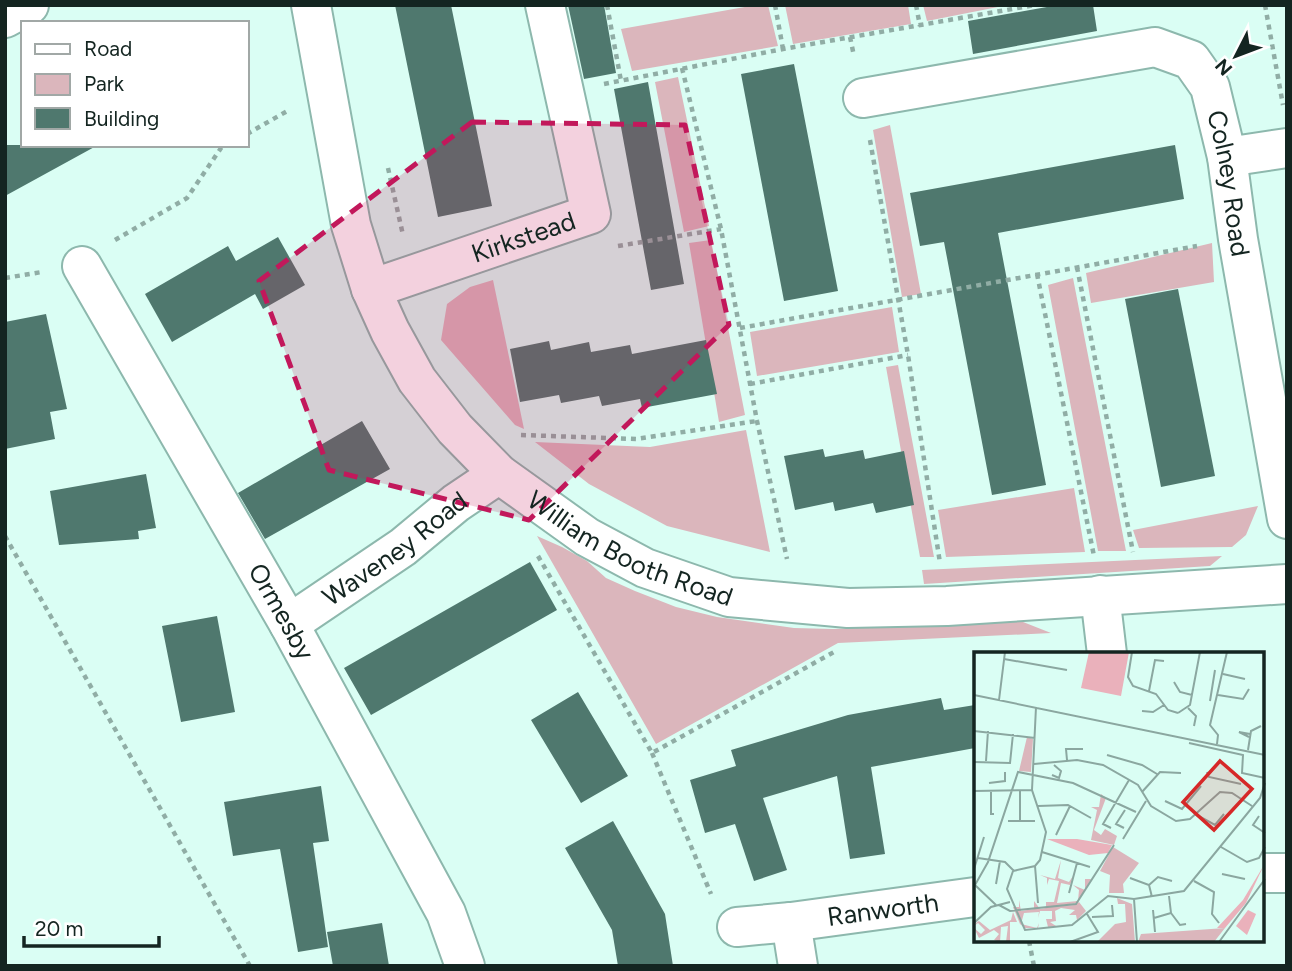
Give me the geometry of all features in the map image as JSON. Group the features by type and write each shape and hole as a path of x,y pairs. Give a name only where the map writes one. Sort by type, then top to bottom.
{"street":[{"path":"5,18 29,5"},
{"name":"William Booth Road","path":"311,5 351,225 372,289 390,331 417,380 455,429 499,474 587,537 645,568 729,597 848,608 947,606 1287,583"},
{"name":"Kirkstead","path":"372,289 591,214 545,5"},
{"name":"Colney Road","path":"863,99 1155,47 1191,61 1210,87 1227,157 1238,239 1287,519"},
{"path":"1227,157 1287,148"},
{"name":"Ormesby","path":"82,266 289,624 446,913 465,966"},
{"name":"Waveney Road","path":"289,624 403,547 456,503 499,474"},
{"path":"1100,595 1107,652"},
{"path":"1264,873 1287,873"},
{"name":"Ranworth","path":"737,927 974,897"},
{"name":"Ranworth","path":"791,922 798,966"}],"path":[{"path":"607,5 621,80"},
{"path":"775,5 783,49"},
{"path":"916,5 920,26"},
{"path":"565,92 783,49 1035,5"},
{"path":"1265,5 1284,110"},
{"path":"850,37 908,355 940,564"},
{"path":"682,68 721,229 757,421 788,564 776,561"},
{"path":"248,133 290,109"},
{"path":"5,278 82,266 106,246 187,198 223,147"},
{"path":"591,214 606,248 721,229"},
{"path":"740,328 1238,239"},
{"path":"1077,267 1134,556 1121,556"},
{"path":"1037,274 1095,557 1082,557"},
{"path":"750,384 908,355"},
{"path":"521,443 511,435 636,439 757,421"},
{"path":"542,506 532,546 652,753 716,905 737,927"},
{"path":"5,536 250,966"},
{"path":"926,565 953,563"},
{"path":"652,753 831,652 844,652"},
{"path":"1029,943 1034,966"}],"highlighted area":[{"path":"472,122 685,125 729,325 529,520 329,470 259,281"}],"green space":[{"path":"768,5 778,46 632,71 621,29"},
{"path":"785,5 908,5 911,24 793,44"},
{"path":"923,5 1008,5 927,21"},
{"path":"678,77 709,226 684,232 655,82"},
{"path":"890,125 921,294 902,297 873,130"},
{"path":"711,240 745,415 719,422 689,243"},
{"path":"1212,243 1214,282 1091,303 1086,273"},
{"path":"1073,278 1126,551 1098,551 1048,285"},
{"path":"493,280 524,429 515,425 441,340 447,304 470,287"},
{"path":"892,307 899,352 757,376 750,332"},
{"path":"898,365 934,557 920,557 886,367"},
{"path":"746,430 770,552 667,526 589,484 535,442 650,447"},
{"path":"1074,488 1085,552 946,557 938,510"},
{"path":"1258,506 1246,535 1232,547 1139,548 1133,530"},
{"path":"537,536 587,561 606,578 676,607 717,617 794,628 833,629 1018,620 1051,633 838,643 656,744"},
{"path":"1222,556 1210,566 924,584 922,570"}],"building":[{"path":"395,5 451,5 492,206 438,217"},
{"path":"568,5 604,5 616,73 584,79"},
{"path":"1058,5 1093,5 1097,31 973,54 968,21"},
{"path":"794,64 838,291 784,301 741,74"},
{"path":"648,82 684,284 651,290 614,89"},
{"path":"5,145 94,147 5,196"},
{"path":"1175,145 1184,199 998,233 1046,485 992,495 944,242 920,246 910,193"},
{"path":"278,237 305,285 263,309 255,294 172,342 145,294 228,246 236,261"},
{"path":"1178,289 1215,476 1161,487 1125,299"},
{"path":"46,314 67,409 50,412 55,439 5,449 5,322"},
{"path":"706,340 717,394 642,408 640,399 602,406 599,396 561,403 559,395 520,402 510,349 549,341 551,350 589,342 591,352 630,345 632,354"},
{"path":"362,421 390,469 265,539 238,493"},
{"path":"823,449 825,457 863,450 865,459 904,451 914,505 876,513 873,503 835,511 833,502 795,510 784,456"},
{"path":"146,474 156,528 138,531 139,539 59,545 50,491"},
{"path":"530,562 557,610 371,715 344,668"},
{"path":"217,616 235,712 181,722 162,626"},
{"path":"578,692 628,776 581,803 531,720"},
{"path":"941,698 944,710 974,705 974,748 871,767 885,854 850,859 837,776 763,798 787,870 754,881 735,824 705,833 690,780 736,766 731,750 848,715"},
{"path":"321,786 329,841 313,843 328,947 298,952 280,849 233,856 224,802"},
{"path":"613,821 665,914 673,966 618,966 612,930 565,848"},
{"path":"382,923 389,966 333,966 327,932"}]}
